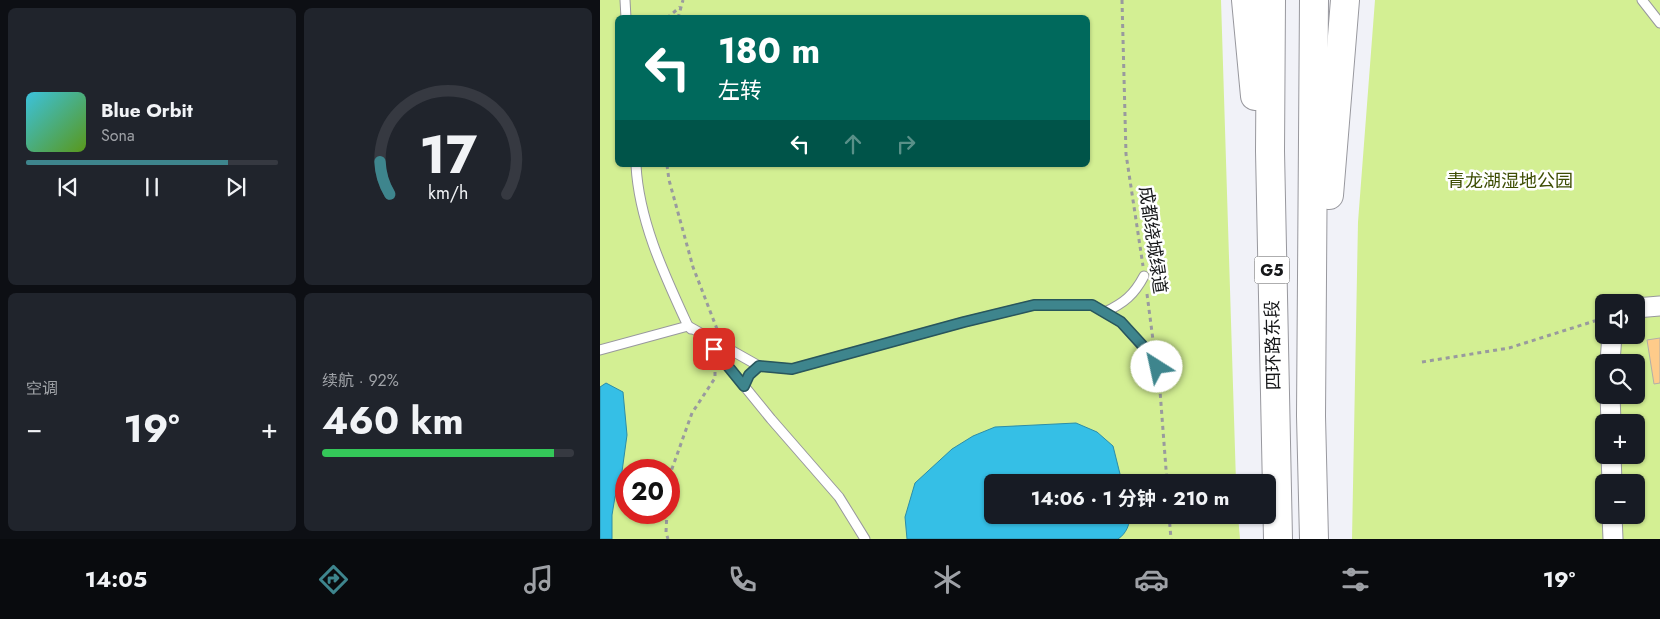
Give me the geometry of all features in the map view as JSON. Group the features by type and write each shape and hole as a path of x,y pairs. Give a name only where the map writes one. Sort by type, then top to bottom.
{"highway":[{"path":"1246,0 1272,264"},
{"name":"四环路东段","path":"1271,0 1270,151 1278,539"},
{"name":"G5","path":"1314,0 1311,416 1314,539"},
{"path":"1311,416 1345,0"}],"street":[{"path":"1645,307 1660,306"},
{"path":"1612,524 1613,539"}],"lane":[{"path":"625,0 626,15"},
{"path":"1642,0 1660,23"},
{"path":"636,167 646,221 664,275 688,326 719,347 759,366 792,369 1034,305 1092,305 1121,322 1143,346 1157,367"},
{"path":"1105,312 1120,306 1137,291 1144,276"},
{"path":"600,350 688,326"},
{"path":"719,347 744,386 839,497 865,539"},
{"path":"744,386 749,375 759,366"}],"path":[{"path":"679,15 683,0"},
{"name":"成都绕城绿道","path":"1122,0 1126,154 1157,367 1166,474"},
{"path":"671,15 681,7"},
{"path":"667,167 669,180 693,267 719,347 715,378 692,413 675,459"},
{"path":"1422,362 1509,348 1595,321"},
{"path":"666,524 668,539"},
{"path":"1170,524 1171,539"}],"green space":[{"path":"600,0 1221,0 1236,474 984,474 984,524 1239,524 1240,539 600,539"},
{"name":"青龙湖湿地公园","path":"1375,0 1660,0 1660,539 1352,539 1358,222"}],"water":[{"path":"606,383 623,392 627,435 624,459 615,459 612,539 600,539 600,387"},
{"path":"1076,423 1097,432 1113,446 1120,474 984,474 984,524 1128,524 1123,534 1118,539 907,539 905,517 915,483 952,449 973,436 995,427"}],"building":[{"path":"1660,338 1660,383 1654,384 1647,340"}],"route":[{"path":"714,349 744,386 749,375 759,366 792,369 1034,305 1092,305 1121,322 1143,346 1157,367"}]}
